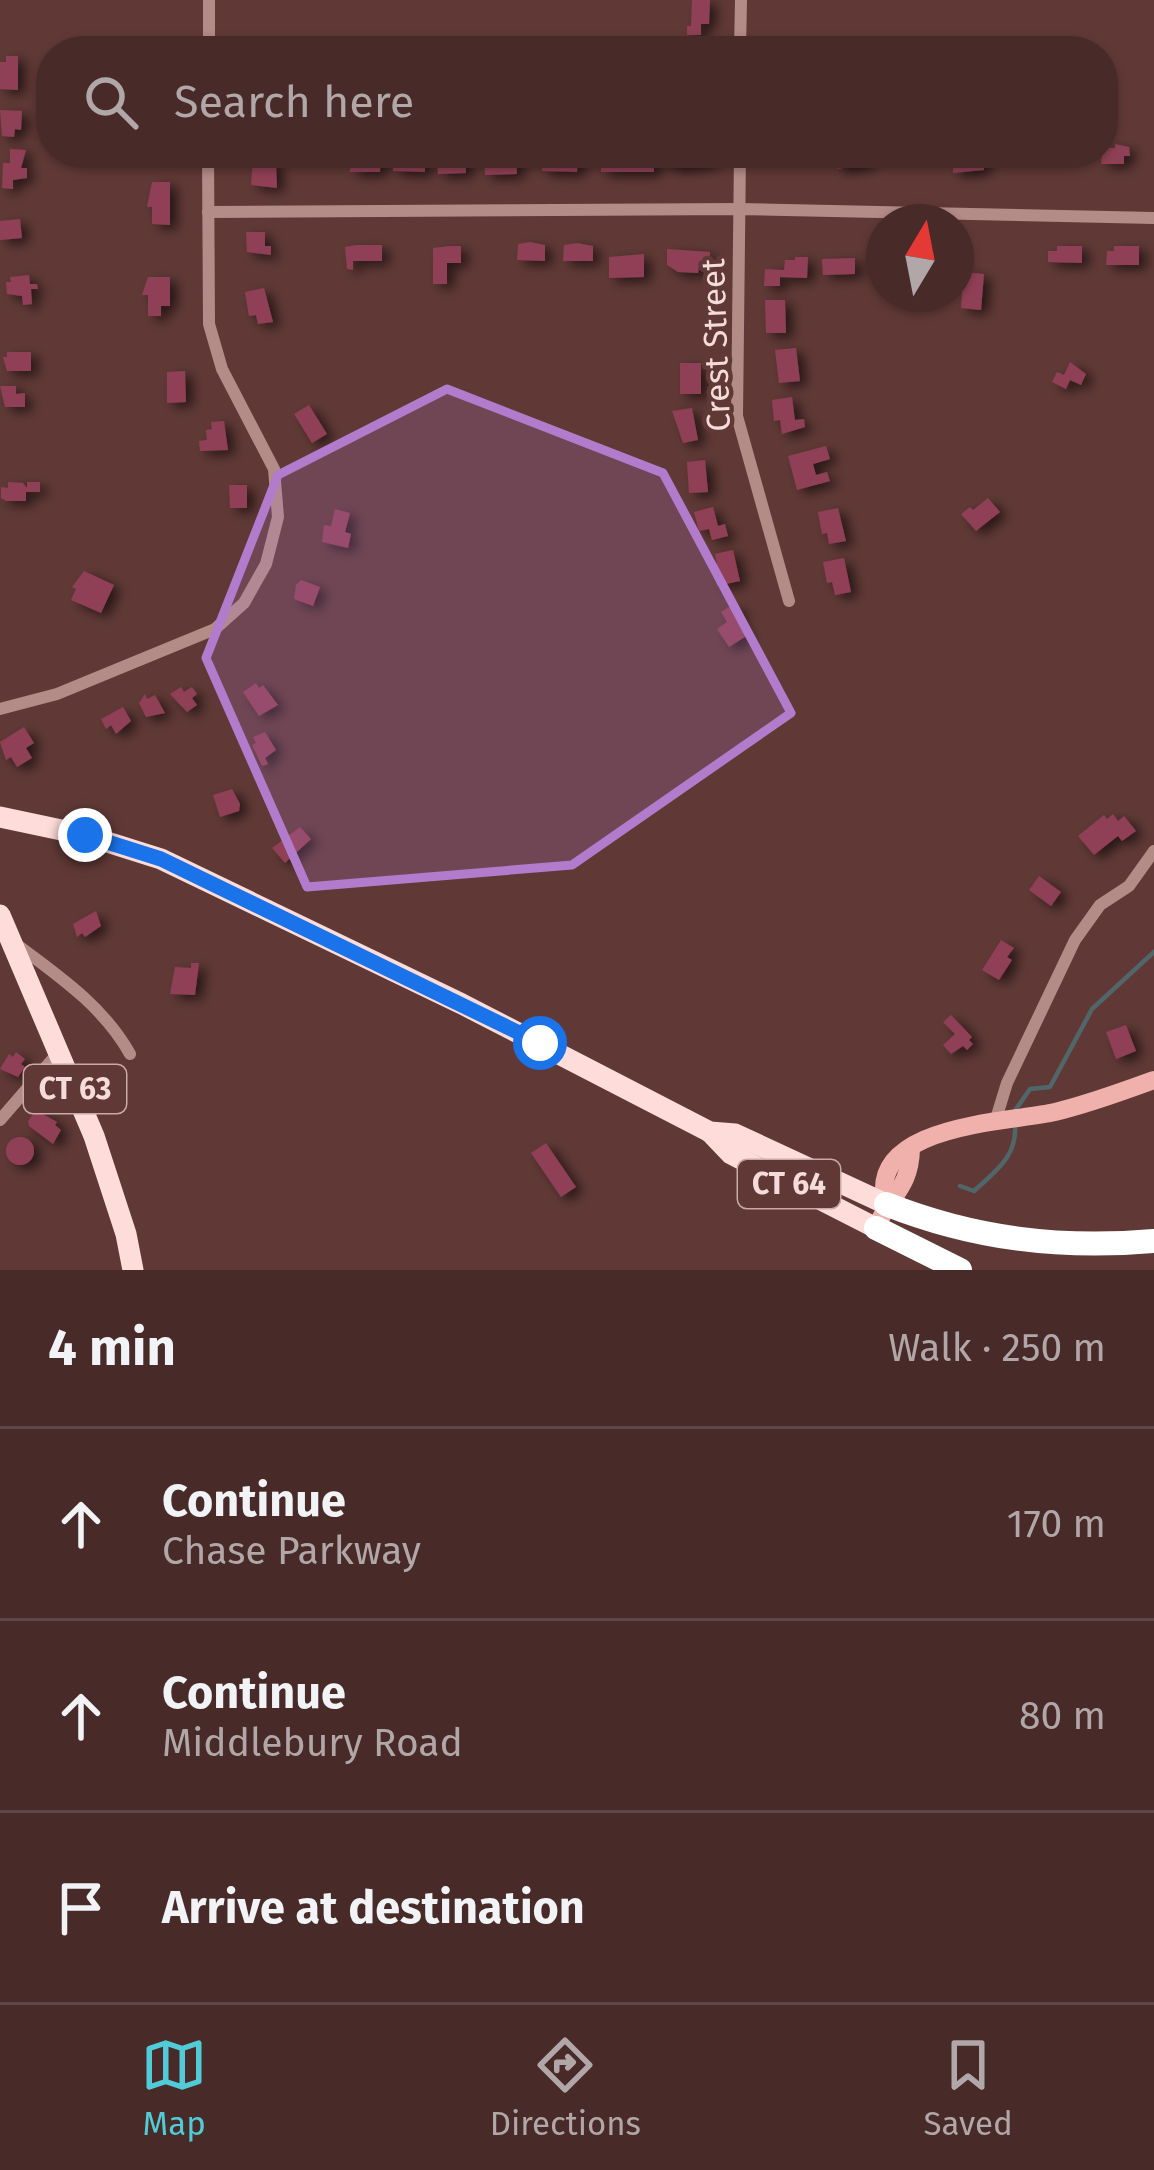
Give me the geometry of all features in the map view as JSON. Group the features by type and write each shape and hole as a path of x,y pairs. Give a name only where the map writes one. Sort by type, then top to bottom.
{"highway":[{"name":"CT 64","path":"881,1216 1011,1240 1077,1245 1154,1241"},
{"name":"CT 64","path":"881,1216 960,1270"}],"main road":[{"name":"CT 64","path":"0,817 85,835 161,859 462,1004 710,1132 735,1134 881,1216"},
{"name":"CT 63","path":"0,915 94,1136 133,1270"},
{"path":"881,1216 882,1189 892,1167 934,1133 1083,1104 1154,1080"}],"street":[{"path":"208,0 208,36"},
{"path":"740,36 741,0"},
{"path":"0,709 57,694 214,629 244,603 266,564 279,492 262,442 222,369 209,324 208,168"},
{"name":"Crest Street","path":"740,168 737,416 789,601"},
{"path":"208,212 740,209 1154,218"},
{"path":"1008,1120 1007,1083 1075,940 1100,905 1129,886 1154,851"},
{"path":"16,944 96,1009 130,1054"},
{"path":"0,1120 59,1052"}],"highlighted area":[{"path":"447,389 663,473 791,713 572,865 307,887 206,658 278,475"}],"building":[{"path":"692,0 710,0 709,24 701,24 701,35 687,35"},
{"path":"6,56 18,56 18,90 0,89 0,62 6,62"},
{"path":"0,110 22,111 21,130 15,129 14,137 2,136"},
{"path":"1118,145 1129,147 1124,164 1118,164"},
{"path":"10,149 26,150 21,168 27,168 27,178 13,180 13,189 2,188 3,163 10,163"},
{"path":"252,168 276,168 277,188 251,185"},
{"path":"350,168 380,168 380,172 349,172"},
{"path":"393,168 425,168 425,172"},
{"path":"438,168 466,168 466,173 438,174"},
{"path":"485,168 517,168 517,174 485,175"},
{"path":"542,168 577,168 577,172"},
{"path":"601,168 654,168 654,172 601,172"},
{"path":"953,168 984,168 984,170 953,173"},
{"path":"152,182 170,182 170,225 152,224 152,207 147,207"},
{"path":"20,219 22,238 0,240 0,221"},
{"path":"246,232 265,232 271,255 247,252"},
{"path":"518,244 545,245 545,261 517,260"},
{"path":"382,245 382,261 353,261 353,270 347,269 345,247"},
{"path":"564,245 593,246 593,261 563,261"},
{"path":"461,246 461,263 447,263 447,284 433,284 433,248"},
{"path":"1057,246 1082,246 1082,263 1048,262 1048,251 1057,251"},
{"path":"1114,246 1139,246 1139,265 1106,265 1107,251 1114,251"},
{"path":"667,249 710,252 709,268 678,272 667,265"},
{"path":"644,254 644,277 609,278 609,257"},
{"path":"808,257 807,278 780,277 780,286 764,286 765,269 784,270 785,260"},
{"path":"855,258 855,274 823,275 822,259"},
{"path":"974,273 984,274 981,310 974,309"},
{"path":"29,275 30,284 37,284 38,289 31,289 32,304 23,305 22,296 7,294 6,282 11,282 10,277"},
{"path":"148,277 170,277 170,306 161,306 161,316 148,316 148,295 142,295"},
{"path":"264,288 273,322 258,324 256,315 249,316 245,292"},
{"path":"765,300 785,300 786,333 766,333"},
{"path":"796,348 800,381 779,383 775,350"},
{"path":"7,352 31,352 31,371 7,371 3,357"},
{"path":"1070,362 1086,374 1081,385 1070,380 1066,389 1052,382 1057,372 1064,375"},
{"path":"680,363 701,363 701,394 680,394"},
{"path":"185,371 186,402 167,403 167,372"},
{"path":"0,386 16,386 16,394 25,393 25,407 5,407"},
{"path":"792,397 795,420 804,419 805,427 782,434 780,420 774,421 772,400"},
{"path":"309,405 327,434 312,443 294,414"},
{"path":"692,408 698,440 683,443 672,411"},
{"path":"224,421 228,450 200,451 199,441 207,440 211,422"},
{"path":"826,446 830,459 813,464 816,475 827,472 830,481 797,490 788,456"},
{"path":"705,460 708,492 689,493 687,462"},
{"path":"8,482 27,488 27,482 40,482 40,492 26,492 26,501 6,501 1,498 1,487 8,488"},
{"path":"229,485 247,485 247,508 230,508"},
{"path":"988,498 1000,512 976,531 961,514"},
{"path":"713,507 718,526 725,524 728,536 712,540 709,529 699,531 694,512"},
{"path":"838,508 846,541 829,544 818,512"},
{"path":"335,509 350,513 345,532 351,534 348,548 322,542 324,525 331,526"},
{"path":"733,550 740,581 717,586 715,554"},
{"path":"844,558 851,592 835,595 823,562"},
{"path":"84,571 114,585 101,613 71,600 76,589 72,587"},
{"path":"301,580 320,587 313,606 294,599"},
{"path":"735,603 742,615 736,618 748,635 729,647 717,629 727,622 721,612"},
{"path":"256,683 278,705 259,716 243,692"},
{"path":"181,687 184,692 192,687 197,694 192,698 197,705 187,712 170,694"},
{"path":"145,694 147,699 155,695 165,713 146,717 139,703"},
{"path":"123,707 131,721 116,734 101,719"},
{"path":"24,727 34,743 26,748 32,758 17,767 11,757 6,760 0,742"},
{"path":"265,732 276,750 262,766 252,745 256,743 253,737"},
{"path":"232,789 239,811 220,817 213,795"},
{"path":"1113,814 1118,821 1124,816 1136,831 1122,841 1118,836 1094,855 1078,836 1104,815 1107,819"},
{"path":"300,827 311,839 285,863 272,848"},
{"path":"1039,876 1061,892 1051,906 1029,890"},
{"path":"96,911 101,926 77,937 73,924"},
{"path":"1001,940 1014,948 999,980 982,970"},
{"path":"191,963 199,963 195,995 170,994 175,967 191,968"},
{"path":"951,1015 973,1044 951,1054 943,1045 955,1034 943,1022"},
{"path":"1126,1025 1136,1051 1116,1059 1106,1032"},
{"path":"16,1052 25,1059 18,1077 0,1069 9,1054 13,1057"},
{"path":"36,1110 57,1122 61,1130 53,1144 29,1126"},
{"path":"20,1137 30,1141 34,1151 30,1161 20,1165 10,1161 6,1151 10,1141"},
{"path":"546,1143 576,1187 561,1197 531,1153"}],"waterway":[{"path":"1014,1112 1030,1089 1050,1087 1092,1009 1154,952"},
{"path":"960,1186 974,1191 997,1169 1013,1145 1015,1123"}],"route":[{"path":"85,835 161,859 540,1043"}]}
